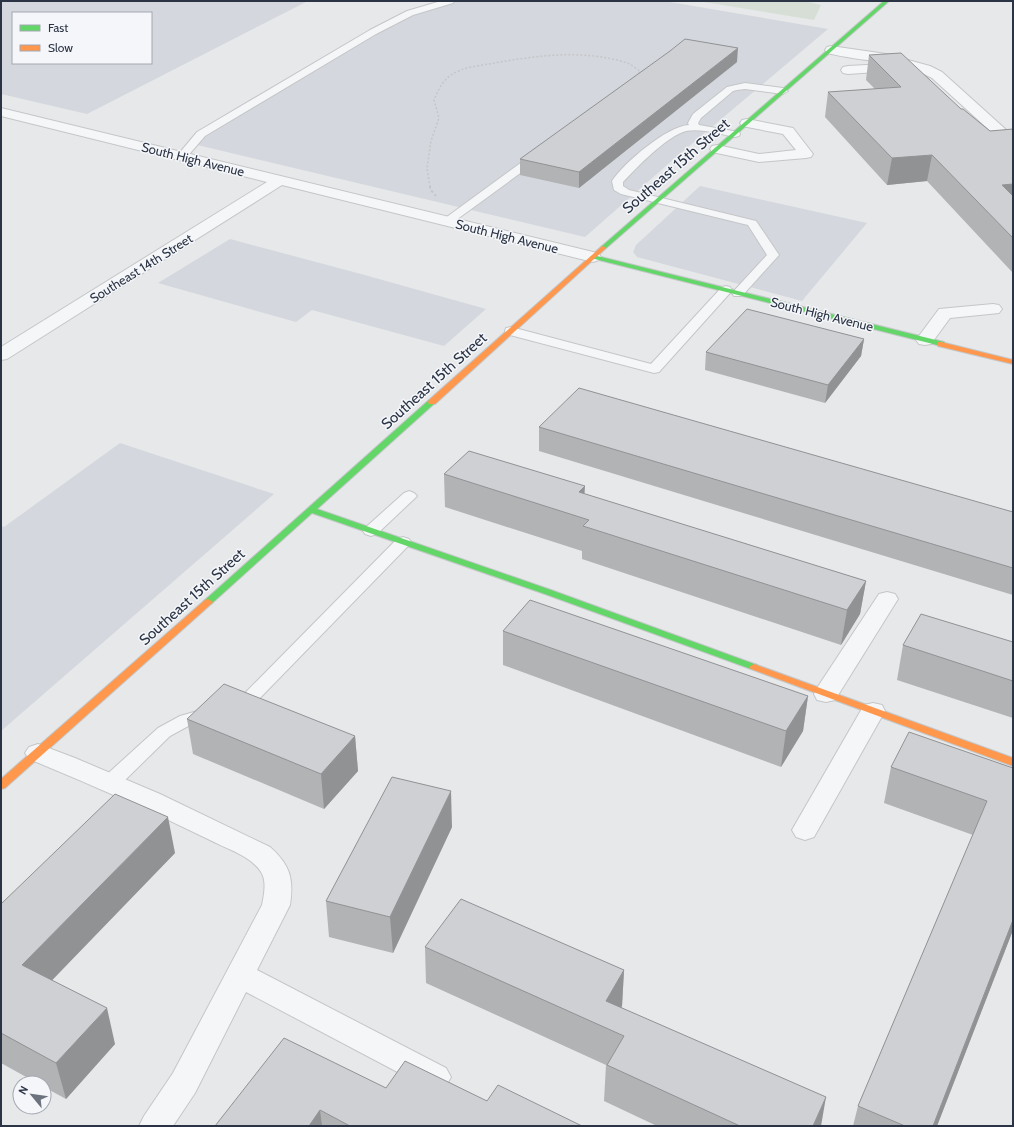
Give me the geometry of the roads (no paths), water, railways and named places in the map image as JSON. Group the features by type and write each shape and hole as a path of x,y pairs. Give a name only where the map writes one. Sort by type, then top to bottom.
{"main road":[{"name":"Southeast 15th Street","path":"1,785 593,257 887,1"},
{"name":"South High Avenue","path":"593,257 1013,362"},
{"path":"311,510 548,592 1013,762"}],"street":[{"path":"831,50 927,68 937,75 1013,144"},
{"path":"848,70 901,67 911,64"},
{"name":"South High Avenue","path":"1,112 280,180 452,218 593,257"},
{"path":"1,123 16,115"},
{"path":"717,149 760,158 806,154 788,131 747,123"},
{"name":"Southeast 14th Street","path":"1,355 280,180"},
{"path":"925,340 945,313 993,309"},
{"path":"826,694 887,599"},
{"path":"806,830 873,711"},
{"path":"38,753 111,782 182,815 255,852 271,863 277,872 279,888 276,905 184,1083 155,1126"},
{"path":"239,975 436,1078"}],"lane":[{"path":"182,156 189,146 201,134 373,32 410,14 450,1"},
{"path":"695,128 693,123 697,116 730,89 745,86 783,91"},
{"path":"511,331 654,369 732,292 773,255 752,223 625,192 618,188 617,181 660,142 677,130 695,128 735,134"},
{"path":"452,218 544,151"},
{"path":"371,531 409,496"},
{"path":"111,782 164,732 186,720 233,707 252,696 403,542"}]}
